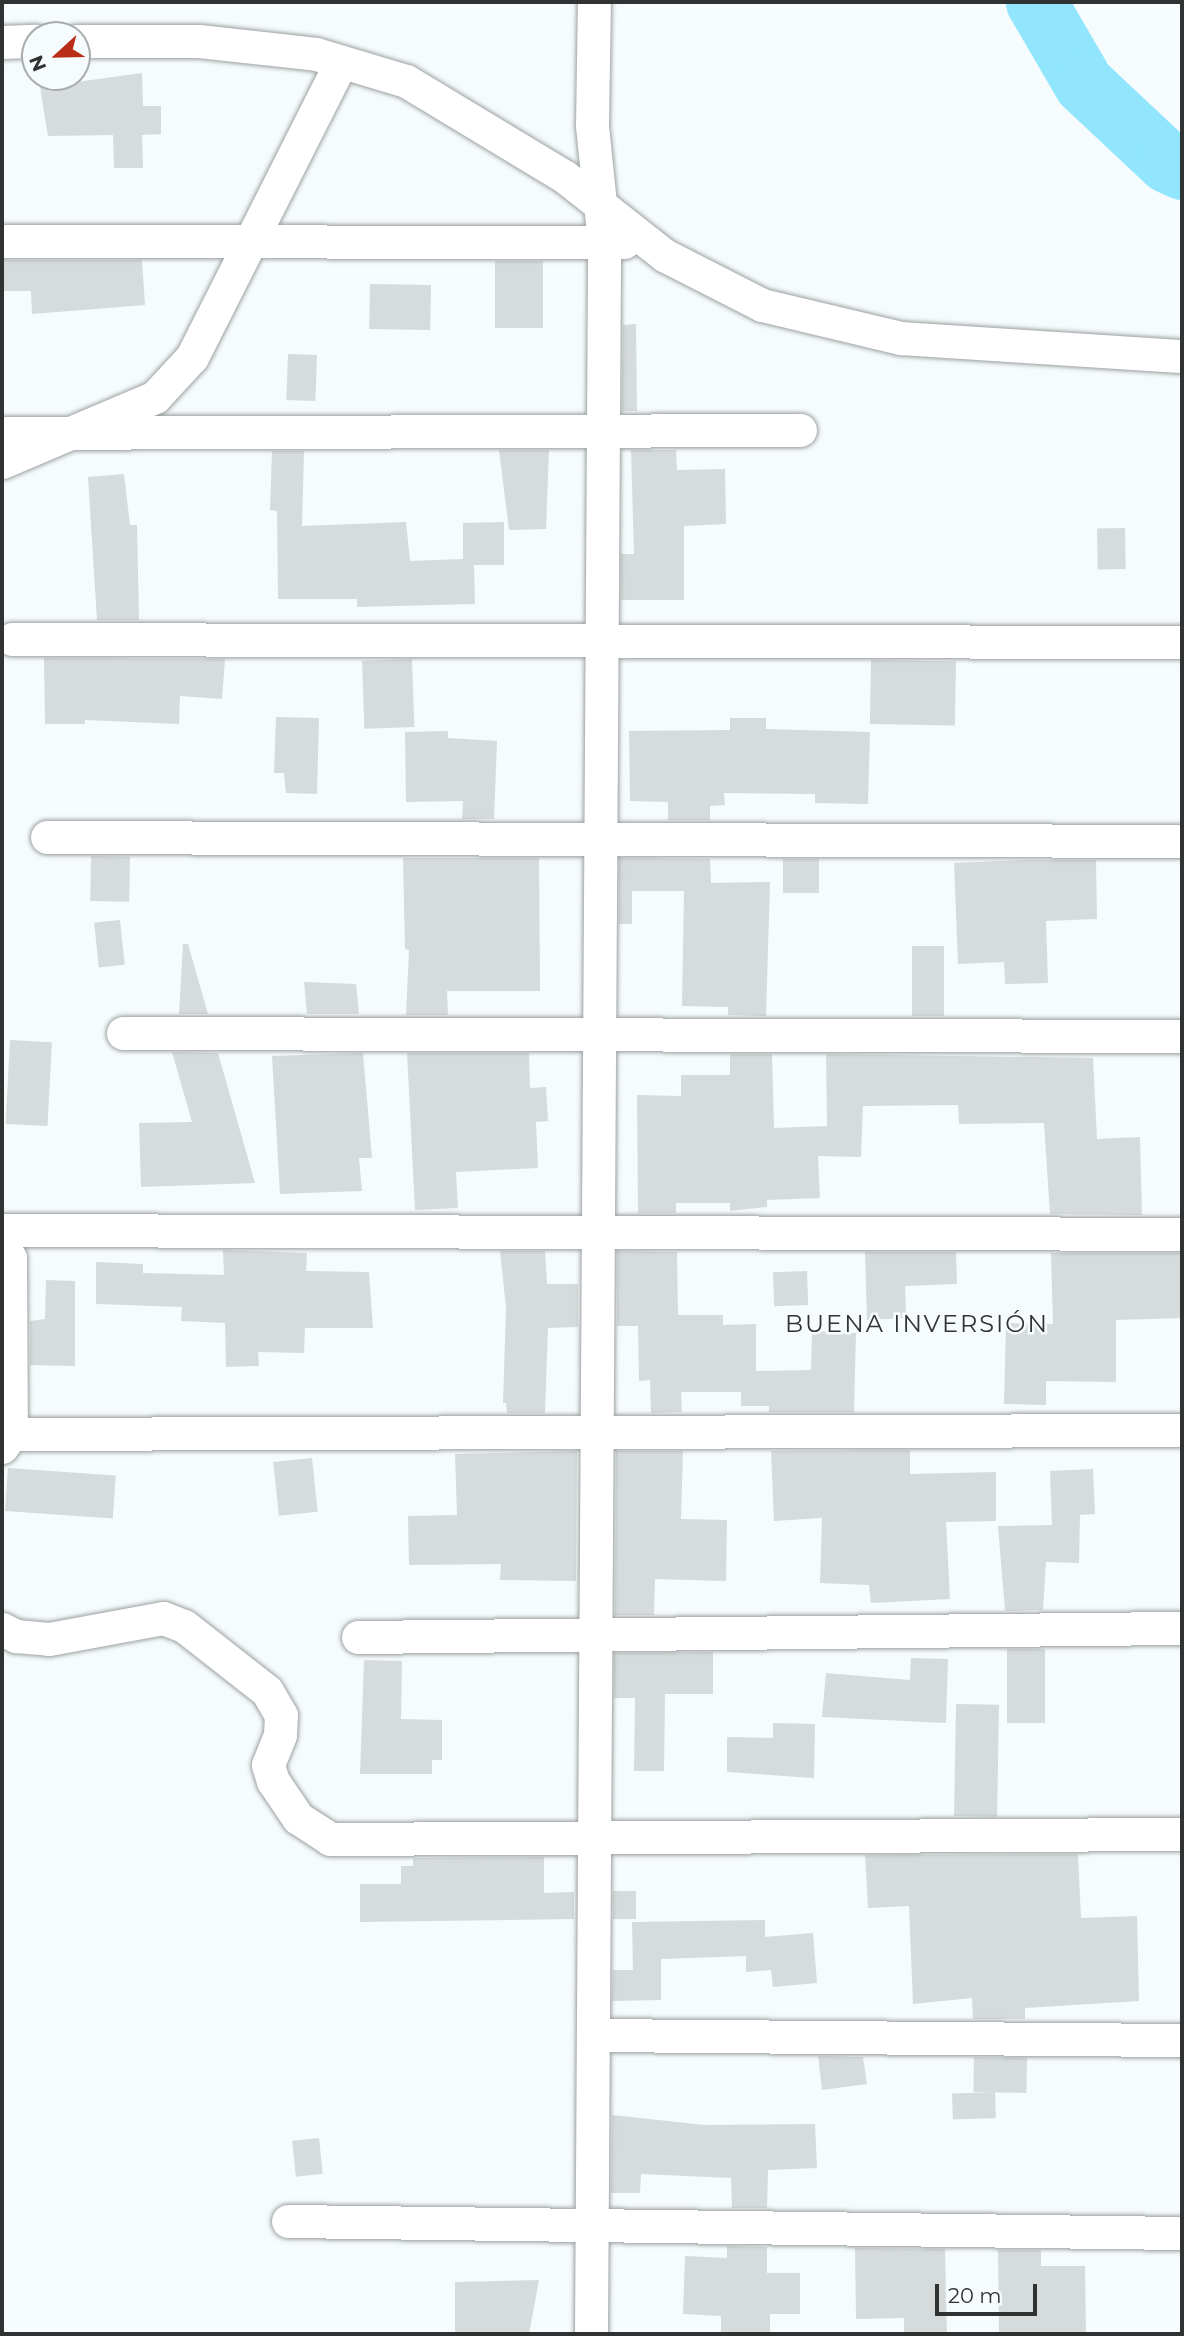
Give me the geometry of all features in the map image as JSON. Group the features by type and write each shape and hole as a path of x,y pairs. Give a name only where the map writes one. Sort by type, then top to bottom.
{"street":[{"path":"591,2334 604,242 604,208 592,125 594,2"},
{"path":"2,42 21,41"},
{"path":"91,41 199,41 316,54 406,81 500,135 648,242 762,305 901,338 1182,356"},
{"path":"2,462 78,433 155,397 192,358 341,62"},
{"path":"2,240 648,242"},
{"path":"2,433 800,430"},
{"path":"12,639 1182,642"},
{"path":"47,837 1182,841"},
{"path":"123,1033 1182,1036"},
{"path":"2,1230 1182,1234"},
{"path":"2,1245 10,1258 6,1441 597,1432 1182,1430"},
{"path":"2,1629 16,1636 49,1639 163,1618 184,1626 267,1691 281,1715 280,1735 268,1765 272,1781 298,1818 330,1839 1182,1834"},
{"path":"358,1637 1182,1629"},
{"path":"593,2035 1182,2040"},
{"path":"288,2221 1182,2233"}],"building":[{"path":"142,73 143,106 161,106 161,134 142,135 143,168 114,168 113,135 48,136 41,91 91,91 91,80"},
{"path":"2,260 142,260 145,305 32,314 31,291 2,291"},
{"path":"495,261 543,261 543,328 495,328"},
{"path":"370,284 431,285 430,330 369,329"},
{"path":"636,324 637,411 622,411 623,325"},
{"path":"288,354 317,355 315,401 286,400"},
{"path":"499,450 549,450 546,529 509,530"},
{"path":"631,450 676,450 677,470 725,469 726,524 684,526 684,600 621,600 621,554 634,554"},
{"path":"272,451 304,451 302,526 406,522 410,561 463,559 463,523 504,522 504,565 474,565 475,604 357,607 357,599 278,599 277,511 270,510"},
{"path":"124,474 130,525 137,525 139,620 97,620 88,477"},
{"path":"1097,528 1125,528 1126,569 1098,569"},
{"path":"44,658 225,659 222,699 180,696 179,724 85,720 85,724 45,724"},
{"path":"412,659 414,727 364,729 362,661"},
{"path":"871,660 956,661 955,725 870,724"},
{"path":"276,717 319,718 317,794 286,793 284,773 274,773"},
{"path":"730,718 766,718 766,729 870,732 868,804 815,803 815,794 724,793 725,805 710,806 710,820 668,820 668,802 630,801 629,731 730,730"},
{"path":"448,731 448,738 497,741 494,819 462,819 463,801 406,802 405,732"},
{"path":"91,856 130,857 129,902 90,901"},
{"path":"403,858 539,858 540,991 447,991 448,1015 406,1015 409,950 405,949"},
{"path":"619,858 710,859 711,883 770,882 766,1016 728,1015 728,1007 682,1006 684,891 632,891 632,924 619,924"},
{"path":"783,859 819,859 819,893 783,893"},
{"path":"1096,860 1097,919 1046,921 1048,983 1005,984 1004,962 958,964 954,863"},
{"path":"120,920 125,965 99,967 94,923"},
{"path":"183,944 188,944 208,1014 179,1014"},
{"path":"912,946 944,946 944,1016 912,1016"},
{"path":"304,982 356,984 359,1014 307,1014"},
{"path":"10,1040 52,1042 48,1126 6,1124"},
{"path":"172,1052 218,1053 255,1183 141,1187 139,1123 192,1122"},
{"path":"363,1053 372,1158 359,1158 362,1191 280,1194 272,1056"},
{"path":"407,1053 529,1053 530,1088 546,1087 548,1121 536,1122 538,1168 456,1172 458,1208 415,1210"},
{"path":"730,1054 772,1054 774,1128 827,1126 826,1054 1093,1058 1097,1139 1140,1137 1142,1215 1050,1214 1044,1123 959,1124 958,1105 863,1106 861,1157 818,1156 820,1198 767,1200 767,1207 730,1211 730,1203 676,1203 676,1213 638,1213 637,1095 681,1096 681,1075 730,1075"},
{"path":"223,1250 307,1253 306,1271 369,1272 373,1328 305,1328 304,1353 258,1352 259,1366 226,1367 225,1323 181,1321 182,1307 96,1304 96,1262 143,1264 143,1273 224,1275"},
{"path":"500,1251 545,1251 547,1284 578,1284 578,1327 548,1328 545,1413 507,1413 506,1403 503,1403 506,1308"},
{"path":"617,1251 677,1252 678,1315 723,1315 723,1325 756,1324 756,1371 811,1370 812,1331 856,1333 854,1412 769,1412 769,1406 741,1406 741,1392 681,1392 682,1412 651,1413 650,1380 639,1381 638,1326 617,1326"},
{"path":"865,1252 956,1252 957,1284 905,1286 906,1318 867,1320"},
{"path":"1051,1253 1182,1253 1182,1318 1116,1320 1116,1382 1046,1381 1046,1405 1004,1404 1006,1323 1053,1324"},
{"path":"807,1271 808,1305 774,1306 773,1272"},
{"path":"46,1280 75,1281 75,1366 30,1365 30,1321 45,1319"},
{"path":"910,1450 910,1474 996,1472 996,1521 946,1522 950,1599 871,1603 869,1585 820,1583 822,1518 774,1521 771,1451"},
{"path":"577,1451 576,1581 500,1580 501,1564 409,1565 408,1516 457,1515 455,1454"},
{"path":"616,1451 683,1451 681,1519 727,1520 726,1581 655,1579 654,1615 615,1615"},
{"path":"312,1458 318,1512 279,1516 273,1462"},
{"path":"8,1468 116,1476 113,1518 5,1511"},
{"path":"1093,1469 1095,1514 1080,1515 1079,1563 1046,1562 1043,1610 1005,1611 998,1526 1052,1525 1050,1471"},
{"path":"1007,1649 1045,1649 1045,1723 1007,1723"},
{"path":"713,1652 713,1694 665,1694 664,1771 634,1771 635,1698 614,1698 614,1653"},
{"path":"911,1658 948,1659 946,1723 822,1717 826,1673 910,1680"},
{"path":"364,1660 402,1661 401,1719 442,1720 442,1760 432,1760 432,1774 360,1774"},
{"path":"956,1704 999,1705 997,1817 954,1816"},
{"path":"773,1723 815,1724 814,1778 727,1772 727,1737 773,1738"},
{"path":"1078,1854 1081,1918 1137,1916 1139,2001 1025,2008 1025,2019 973,2019 972,1998 913,2004 909,1906 868,1908 865,1855"},
{"path":"544,1857 544,1893 574,1892 574,1919 360,1922 360,1884 401,1884 401,1866 413,1866 413,1858"},
{"path":"613,1891 636,1891 636,1919 613,1919"},
{"path":"765,1920 765,1937 813,1933 817,1983 773,1987 771,1970 746,1972 746,1956 661,1959 661,2000 612,2001 613,1970 633,1970 632,1922"},
{"path":"818,2056 863,2057 867,2084 822,2090"},
{"path":"974,2057 1027,2058 1026,2093 973,2092"},
{"path":"995,2092 996,2118 953,2119 952,2094"},
{"path":"612,2115 705,2125 815,2124 817,2168 768,2170 767,2208 732,2208 731,2178 641,2174 640,2193 611,2193"},
{"path":"319,2138 323,2174 296,2177 292,2141"},
{"path":"727,2246 767,2247 767,2273 800,2273 800,2314 770,2314 770,2334 721,2334 721,2316 683,2314 685,2256 727,2258"},
{"path":"855,2248 945,2249 947,2334 904,2334 904,2318 856,2319"},
{"path":"998,2250 1041,2250 1041,2266 1085,2266 1086,2334 999,2334"},
{"path":"539,2280 529,2334 455,2334 455,2282"}],"waterway":[{"path":"1036,2 1084,84 1167,162 1182,169"}],"district":[{"name":"BUENA INVERSIÓN","path":"917,1324"}]}
